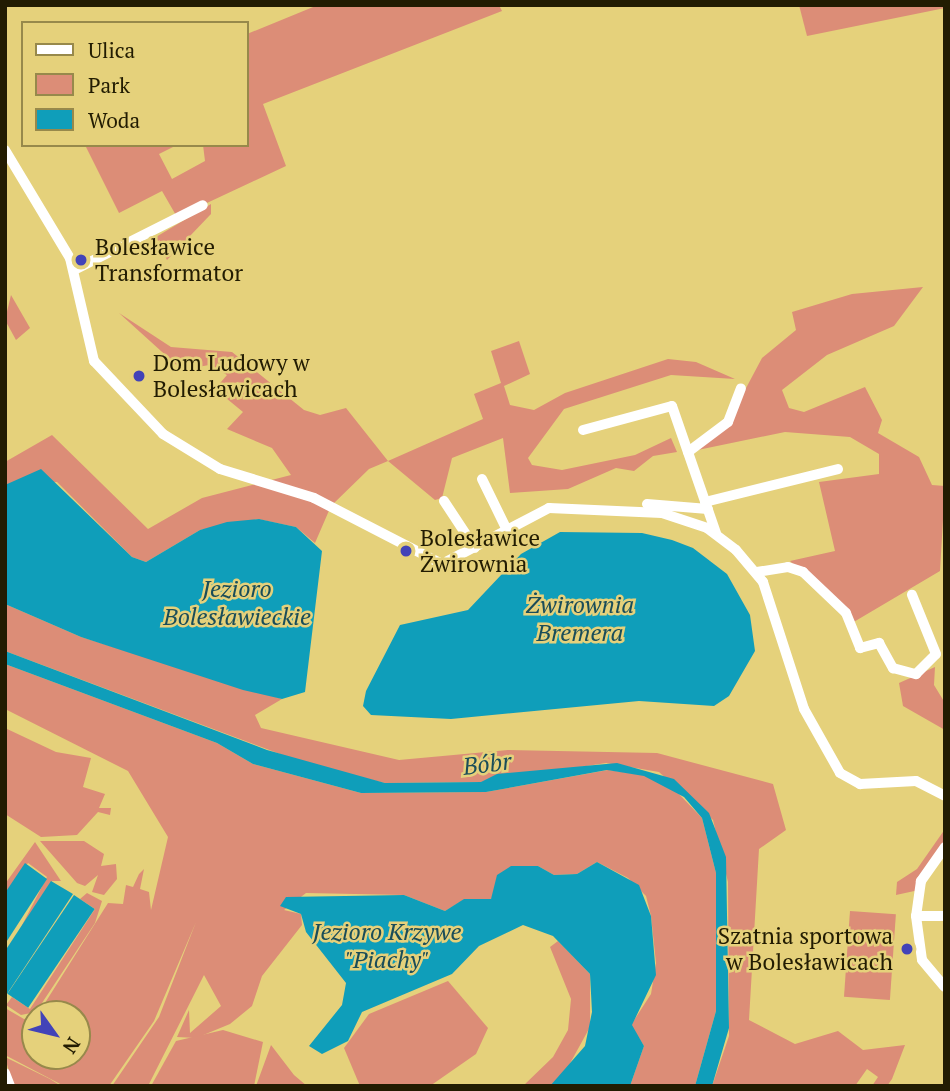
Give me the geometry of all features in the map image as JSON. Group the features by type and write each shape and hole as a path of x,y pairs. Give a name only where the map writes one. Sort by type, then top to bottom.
{"street":[{"path":"5,150 74,270 91,356 119,393 163,434 220,469 314,498 434,561 457,561 505,526 538,511 572,507 662,513 716,534 757,572 777,616 804,709 835,767 854,783 910,780 945,796"},
{"path":"74,270 203,205"},
{"path":"688,452 728,422 741,388"},
{"path":"583,430 672,406 716,534"},
{"path":"647,504 706,505 838,469"},
{"path":"482,479 505,526"},
{"path":"444,501 475,548"},
{"path":"757,572 788,567 803,572 846,613 860,648 879,643 893,668 916,674 932,665 936,653 912,595"},
{"path":"945,847 921,881 916,916 922,960 945,988"},
{"path":"916,916 945,916"},
{"path":"5,1073 10,1086"}],"green space":[{"path":"318,5 499,5 502,11 263,104 286,166 177,217 162,191 119,213 86,147 173,147 159,154 172,179 205,161 203,147 248,147 248,34"},
{"path":"799,5 945,5 945,8 807,36"},
{"path":"211,204 211,214 167,260 156,237"},
{"path":"923,287 894,326 827,355 782,390 789,408 804,412 865,387 882,420 878,433 919,457 932,485 945,486 940,571 852,623 790,561 835,551 819,482 879,474 879,454 850,437 785,432 688,452 728,422 762,358 796,330 792,312 852,294"},
{"path":"11,295 30,328 16,340 5,320"},
{"path":"119,313 171,347 232,352 304,410 320,415 346,408 388,461 369,469 331,506 315,543 296,527 258,519 200,530 146,562 132,557 57,482 5,485 5,462 52,435 148,529 202,498 291,475 272,448 227,429 243,412 215,389 227,375 209,365 182,370"},
{"path":"519,341 530,374 504,386 510,405 534,410 565,393 668,359 696,362 735,379 671,375 564,409 528,458 532,465 562,470 635,455 671,438 677,452 653,456 634,471 616,468 568,489 510,493 503,438 452,458 442,498 435,500 388,461 483,419 474,394 501,383 491,351"},
{"path":"5,604 81,637 282,699 255,715 261,728 399,760 508,750 657,753 773,784 786,830 759,849 749,1020 795,1044 838,1031 863,1050 905,1045 892,1079 887,1086 872,1086 878,1077 867,1069 855,1086 712,1086 729,1036 728,882 713,820 659,772 606,763 482,782 385,783 312,766 5,651"},
{"path":"5,664 217,743 253,764 361,793 486,792 608,770 644,775 677,792 702,818 716,873 716,1011 695,1086 630,1086 644,1046 631,1025 651,994 656,963 651,916 646,896 628,878 597,862 577,874 554,875 538,866 511,867 491,899 465,899 445,911 404,895 306,893 284,910 301,914 302,925 262,976 252,1006 230,1024 196,1038 177,1037 189,1010 190,1033 221,1006 204,975 148,1086 112,1086 159,1017 196,922 154,1021 109,1086 64,1086 34,1070 91,1070 91,1000 47,1000 108,903 123,904 126,885 133,887 144,869 140,889 149,892 151,910 168,837 128,771 5,709"},
{"path":"935,667 934,685 945,703 945,730 903,706 899,683"},
{"path":"5,728 56,752 91,758 83,787 105,794 99,808 111,808 110,815 98,812 77,835 41,837 5,814"},
{"path":"945,829 945,854 919,890 896,895 897,882 917,869"},
{"path":"40,841 84,841 104,854 101,866 116,864 117,879 104,895 92,892 98,875 85,886 77,883"},
{"path":"35,842 61,881 52,881 19,931 47,877 28,863 5,893 5,884"},
{"path":"87,893 102,901 95,923 44,1000 36,1000 95,909 80,899"},
{"path":"850,911 896,914 890,1000 844,997"},
{"path":"558,941 590,974 590,1027 562,1078 550,1086 523,1086 553,1057 568,1030 571,999 550,947"},
{"path":"448,981 488,1028 476,1054 430,1086 360,1086 344,1048 369,1014"},
{"path":"12,997 21,1003 21,1015 6,1005"},
{"path":"5,1008 21,1017 21,1063 5,1055"},
{"path":"223,1030 263,1042 254,1086 151,1086 176,1041"},
{"path":"271,1045 294,1075 307,1086 256,1086"},
{"path":"5,1057 21,1065 21,1070 32,1070 61,1086 13,1086"}],"water":[{"name":"Jezioro Bolesławieckie","path":"41,469 132,557 146,562 200,530 227,522 259,519 296,527 322,551 305,692 282,699 243,690 81,637 5,604 5,485"},
{"name":"Żwirownia Bremera","path":"560,532 642,533 672,540 693,548 727,574 750,615 755,651 729,696 714,706 639,701 451,719 371,715 363,706 366,691 400,625 468,610 521,554"},
{"path":"5,651 267,750 385,783 481,782 497,774 617,763 674,779 709,813 726,857 729,1028 712,1086 695,1086 716,1011 716,873 702,818 684,797 644,776 607,770 486,792 361,793 253,764 217,743 5,664"},
{"name":"Jezioro Krzywe \"Piachy\"","path":"597,862 639,885 651,916 656,975 632,1025 644,1046 630,1086 550,1086 585,1046 592,1012 590,974 553,936 523,925 479,946 452,974 362,1012 348,1041 322,1054 309,1046 342,1005 346,983 306,932 301,914 280,906 286,897 404,895 445,911 464,899 491,899 497,875 511,866 538,866 554,875 577,874"},
{"path":"25,863 47,879 5,944 5,893"},
{"path":"51,881 73,894 7,994 5,951"},
{"path":"74,895 95,909 33,1000 21,1000 21,1003 7,994"}],"place":[{"name":"Bolesławice Transformator","path":"81,260"},
{"name":"Dom Ludowy w Bolesławicach","path":"139,376"},
{"name":"Bolesławice Żwirownia","path":"406,551"},
{"name":"Szatnia sportowa w Bolesławicach","path":"907,949"}],"water label":[{"name":"Bóbr","path":"487,764"}]}
